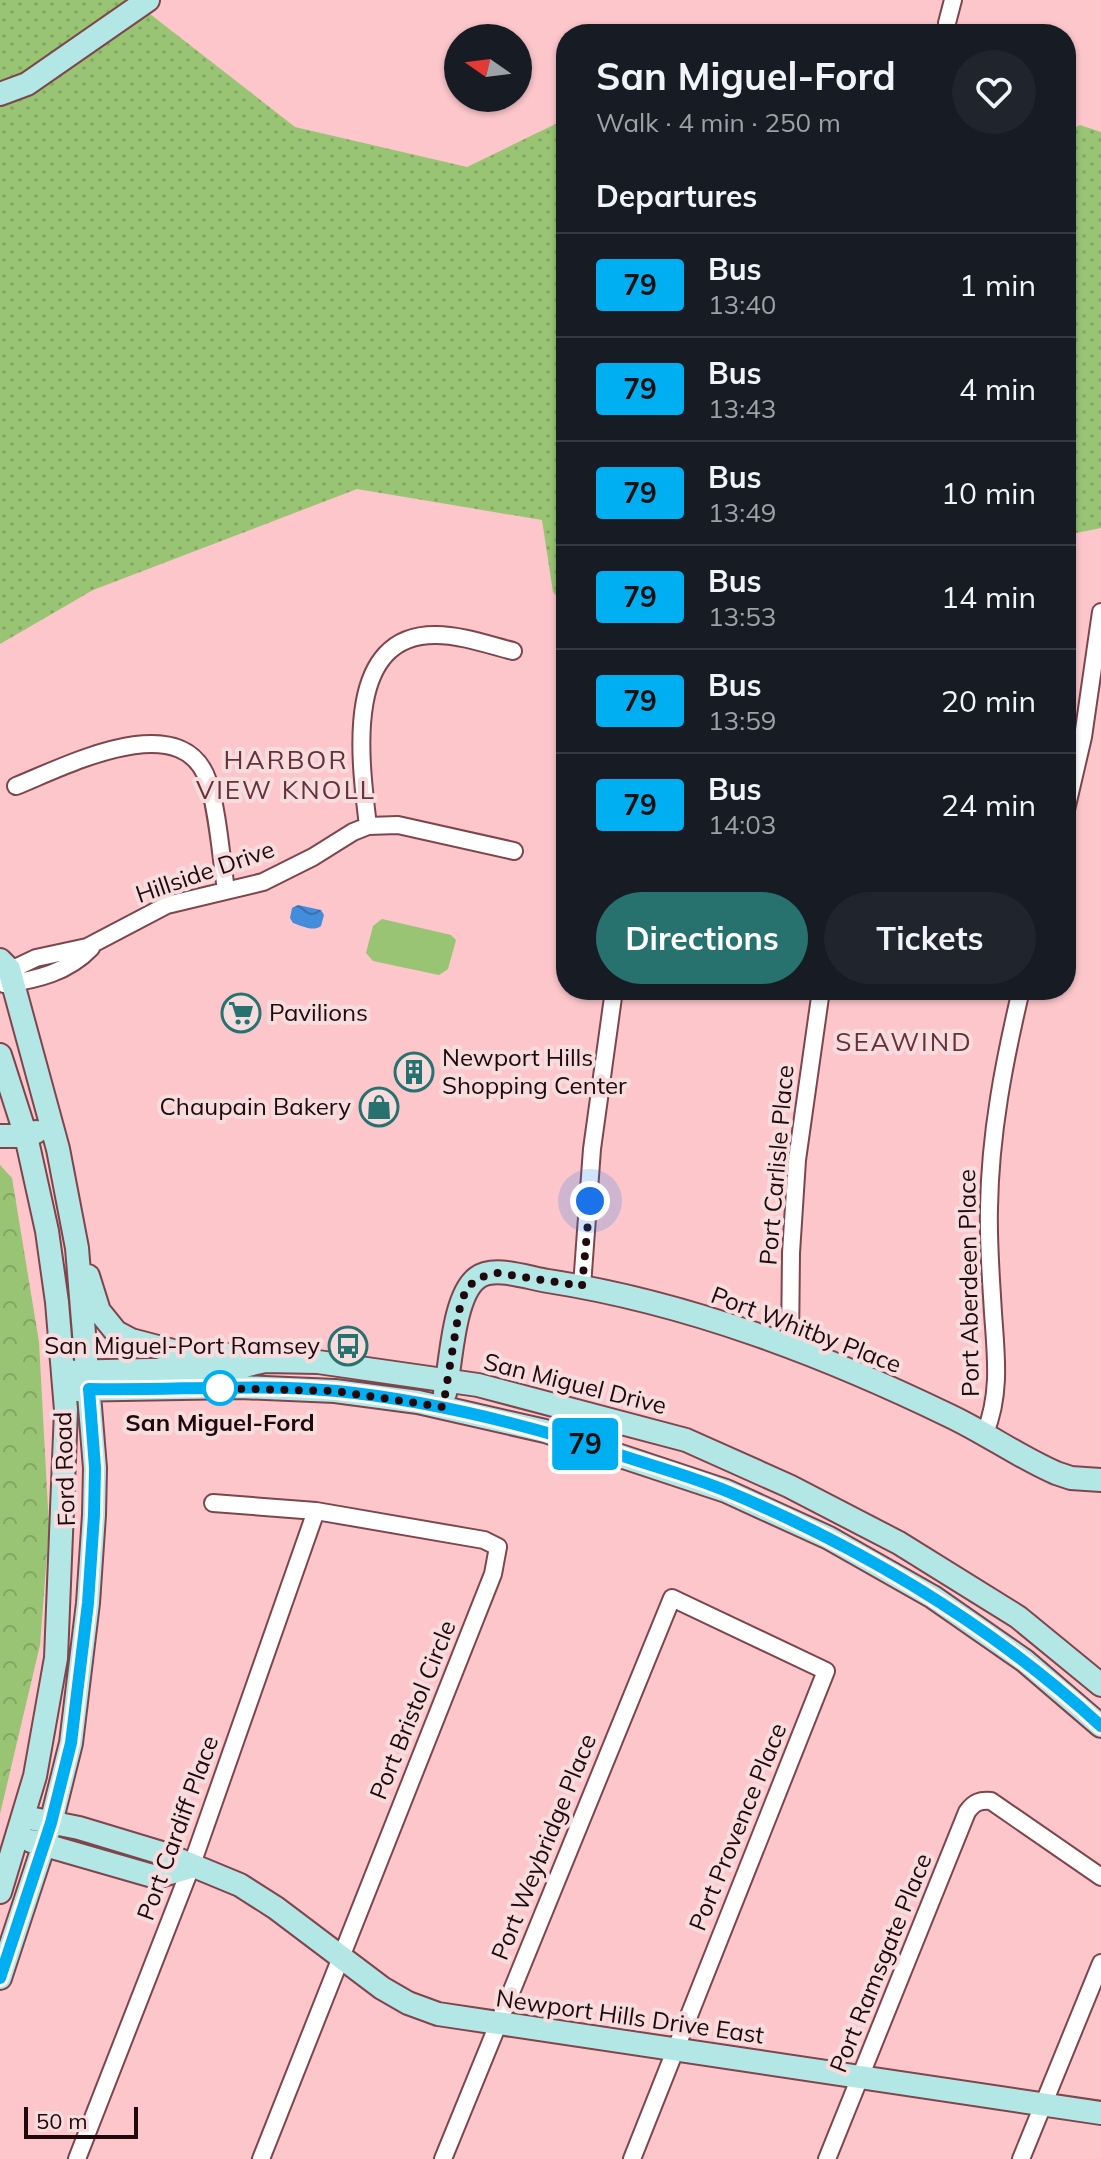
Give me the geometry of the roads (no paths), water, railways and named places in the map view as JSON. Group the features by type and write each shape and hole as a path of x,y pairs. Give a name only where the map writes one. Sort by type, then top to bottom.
{"main road":[{"path":"0,94 27,84 148,0"},
{"name":"Ford Road","path":"0,1978 51,1823 71,1743 90,1578 95,1468 77,1248 52,1125 4,974"},
{"name":"Ford Road","path":"0,1055 9,1113 26,1136 47,1231 65,1381 63,1519 56,1658 47,1715 21,1827 0,1892"},
{"path":"9,1113 52,1125"},
{"path":"0,1136 26,1136 52,1125"},
{"path":"77,1248 99,1311 116,1332 131,1340 173,1351 237,1354 258,1362"},
{"name":"Port Whitby Place","path":"448,1380 459,1311 466,1289 478,1278 497,1273 582,1286 725,1324 790,1346 862,1374 985,1433 1056,1473 1071,1478 1101,1480"},
{"name":"San Miguel Drive","path":"88,1381 235,1368 258,1362 318,1362 448,1380 565,1406 686,1440 789,1486 899,1543 1018,1617 1101,1685"},
{"path":"443,1407 448,1380"},
{"name":"San Miguel Drive","path":"65,1381 319,1390 443,1407 545,1431 726,1491 829,1538 933,1597 1025,1661 1101,1726"},
{"name":"Newport Hills Drive East","path":"21,1827 51,1823 79,1828 165,1854 240,1885 276,1908 382,1988 408,2003 438,2014 1101,2113"},
{"path":"21,1827 44,1845 156,1877 191,1867"}],"street":[{"path":"947,23 953,0"},
{"path":"1076,765 1101,612"},
{"path":"368,826 361,747 362,719 366,691 387,653 402,643 433,634 513,651"},
{"path":"16,786 118,746 152,744 185,753 197,763 208,782 226,890"},
{"name":"Hillside Drive","path":"4,974 30,981 77,963 95,944 167,905 263,882 368,826 398,825 514,851"},
{"path":"582,1286 592,1149 613,1000"},
{"name":"Port Carlisle Place","path":"790,1346 791,1253 797,1160 820,1000"},
{"name":"Port Aberdeen Place","path":"985,1433 994,1412 998,1383 989,1254 991,1161 1003,1069 1019,1000"},
{"name":"Port Bristol Circle","path":"213,1503 316,1511 484,1540 498,1547 493,1574 261,2159"},
{"name":"Port Cardiff Place","path":"77,2159 191,1867 316,1511"},
{"name":"Port Weybridge Place","path":"443,2159 672,1598"},
{"name":"Port Provence Place","path":"632,2159 826,1671 672,1598"},
{"name":"Port Ramsgate Place","path":"827,2159 967,1812 973,1804 981,1800 991,1801 1101,1877"},
{"path":"1021,2159 1101,1963"}],"water":[{"path":"298,905 321,910 324,915 321,926 311,928 293,923 290,918 292,908"}],"place":[{"name":"Pavilions","path":"241,1013"},
{"name":"Newport Hills Shopping Center","path":"414,1072"},
{"name":"Chaupain Bakery","path":"379,1107"},
{"name":"San Miguel-Port Ramsey","path":"348,1346"},
{"name":"San Miguel-Ford","path":"220,1388"}],"district":[{"name":"HARBOR VIEW KNOLL","path":"286,775"},
{"name":"SEAWIND","path":"904,1042"}]}
